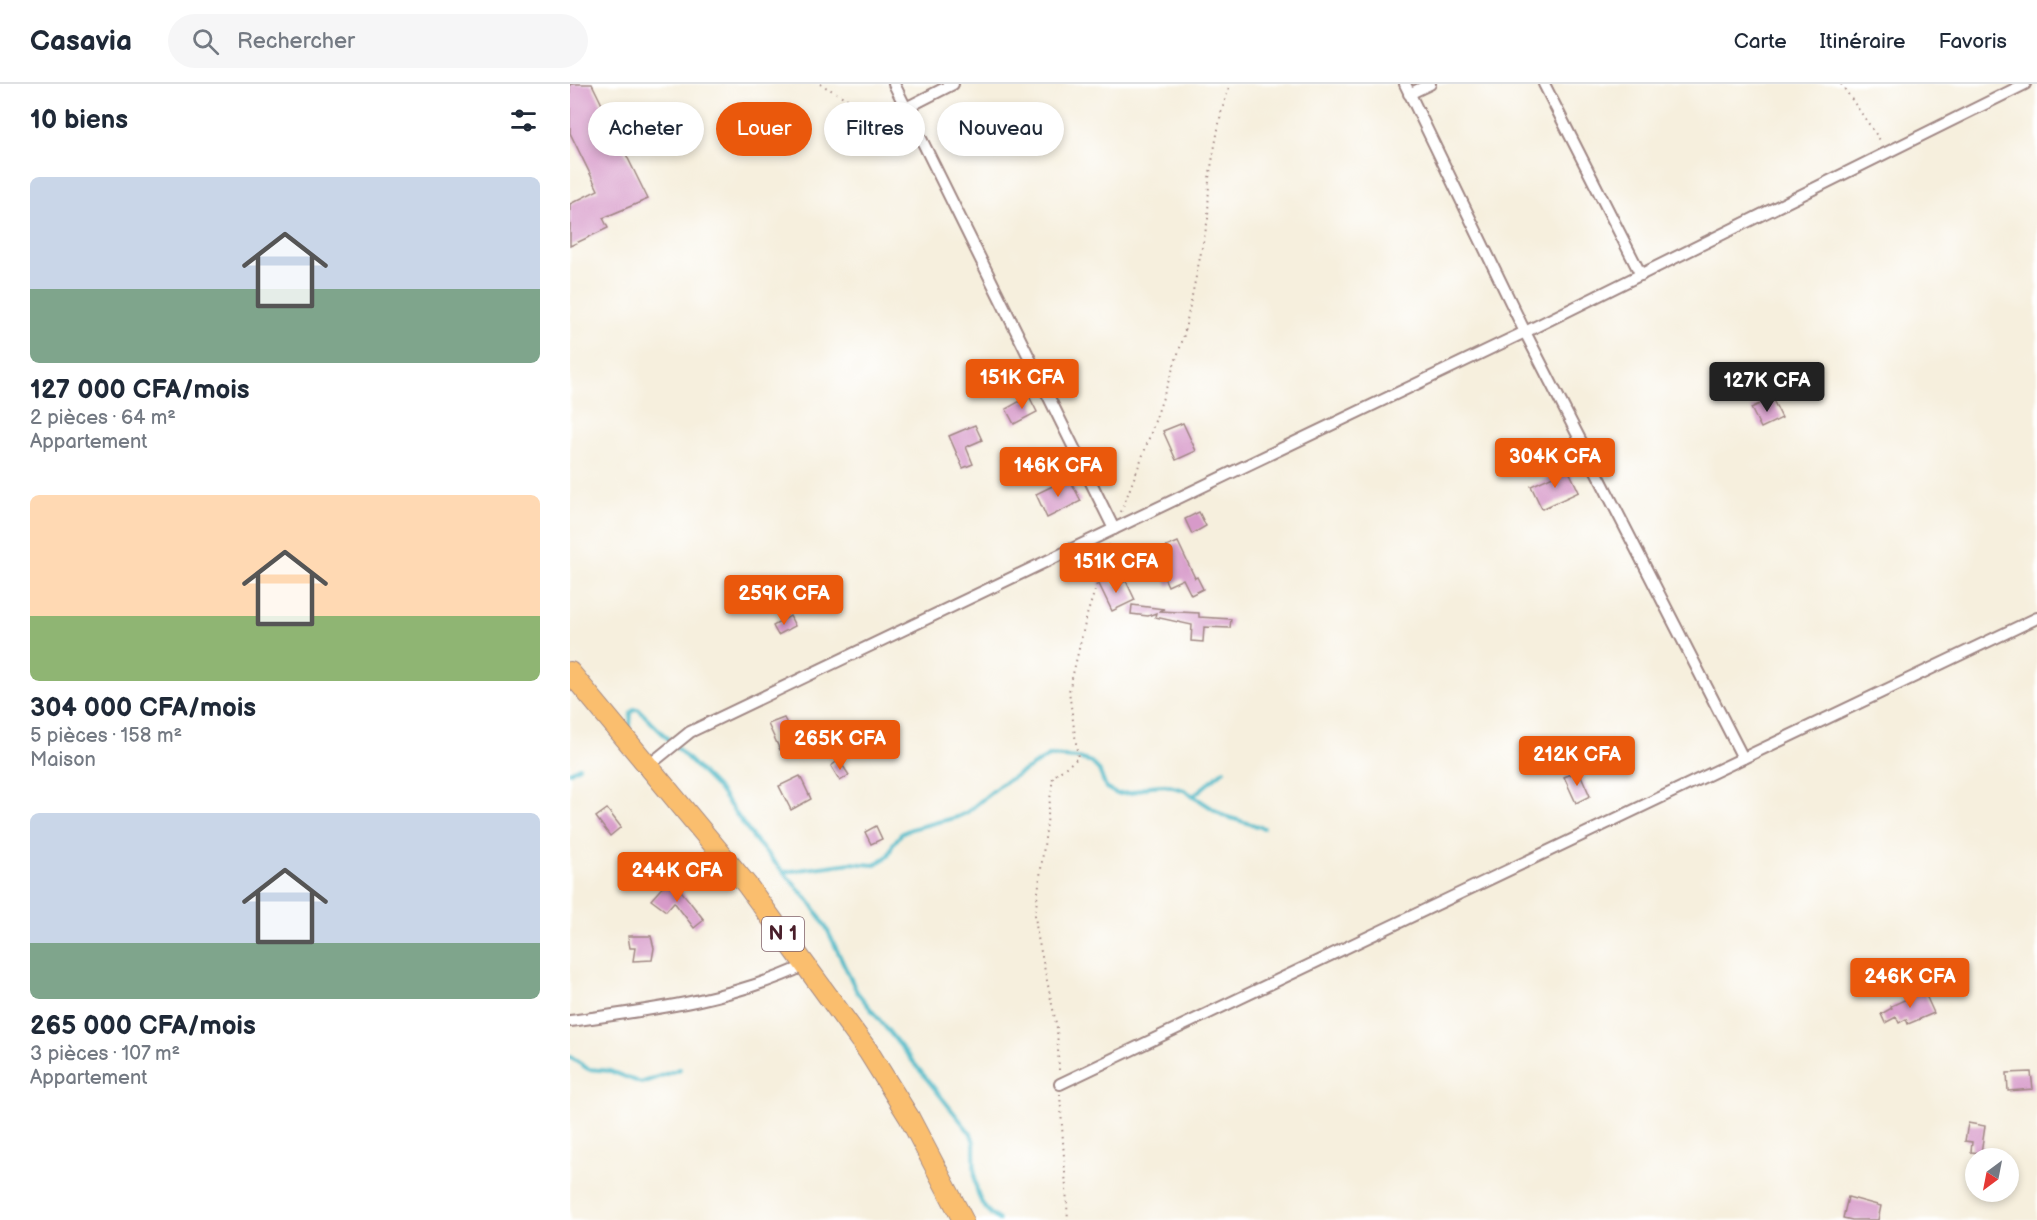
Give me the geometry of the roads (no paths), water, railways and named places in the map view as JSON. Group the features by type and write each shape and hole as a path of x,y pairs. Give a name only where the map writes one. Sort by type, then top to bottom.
{"highway":[{"name":"N 1","path":"570,672 747,885 868,1051 892,1087 963,1220"}],"street":[{"path":"894,84 903,102"},
{"path":"918,102 952,84"},
{"path":"1430,84 1407,89 1525,332 1743,758"},
{"path":"1545,84 1641,275"},
{"path":"648,766 690,732 1525,332 2025,84"},
{"path":"925,146 1114,529"},
{"path":"1060,1084 2037,618"},
{"path":"570,1021 647,1010 701,999 774,980 806,965"}],"waterway":[{"path":"630,726 631,713 634,709 638,709 719,790 754,839 811,903 826,927 857,992 971,1134 974,1142 976,1186 979,1196 983,1205 999,1220"},
{"path":"784,872 851,863 874,865 888,856 893,844 902,833 966,813 1000,785 1049,756 1078,758 1091,762 1099,770 1106,788 1117,794 1165,785 1184,790 1224,816 1264,828"},
{"path":"570,772 579,767"},
{"path":"1193,796 1224,770"},
{"path":"570,1057 588,1069 610,1071 641,1083 680,1069"}]}
